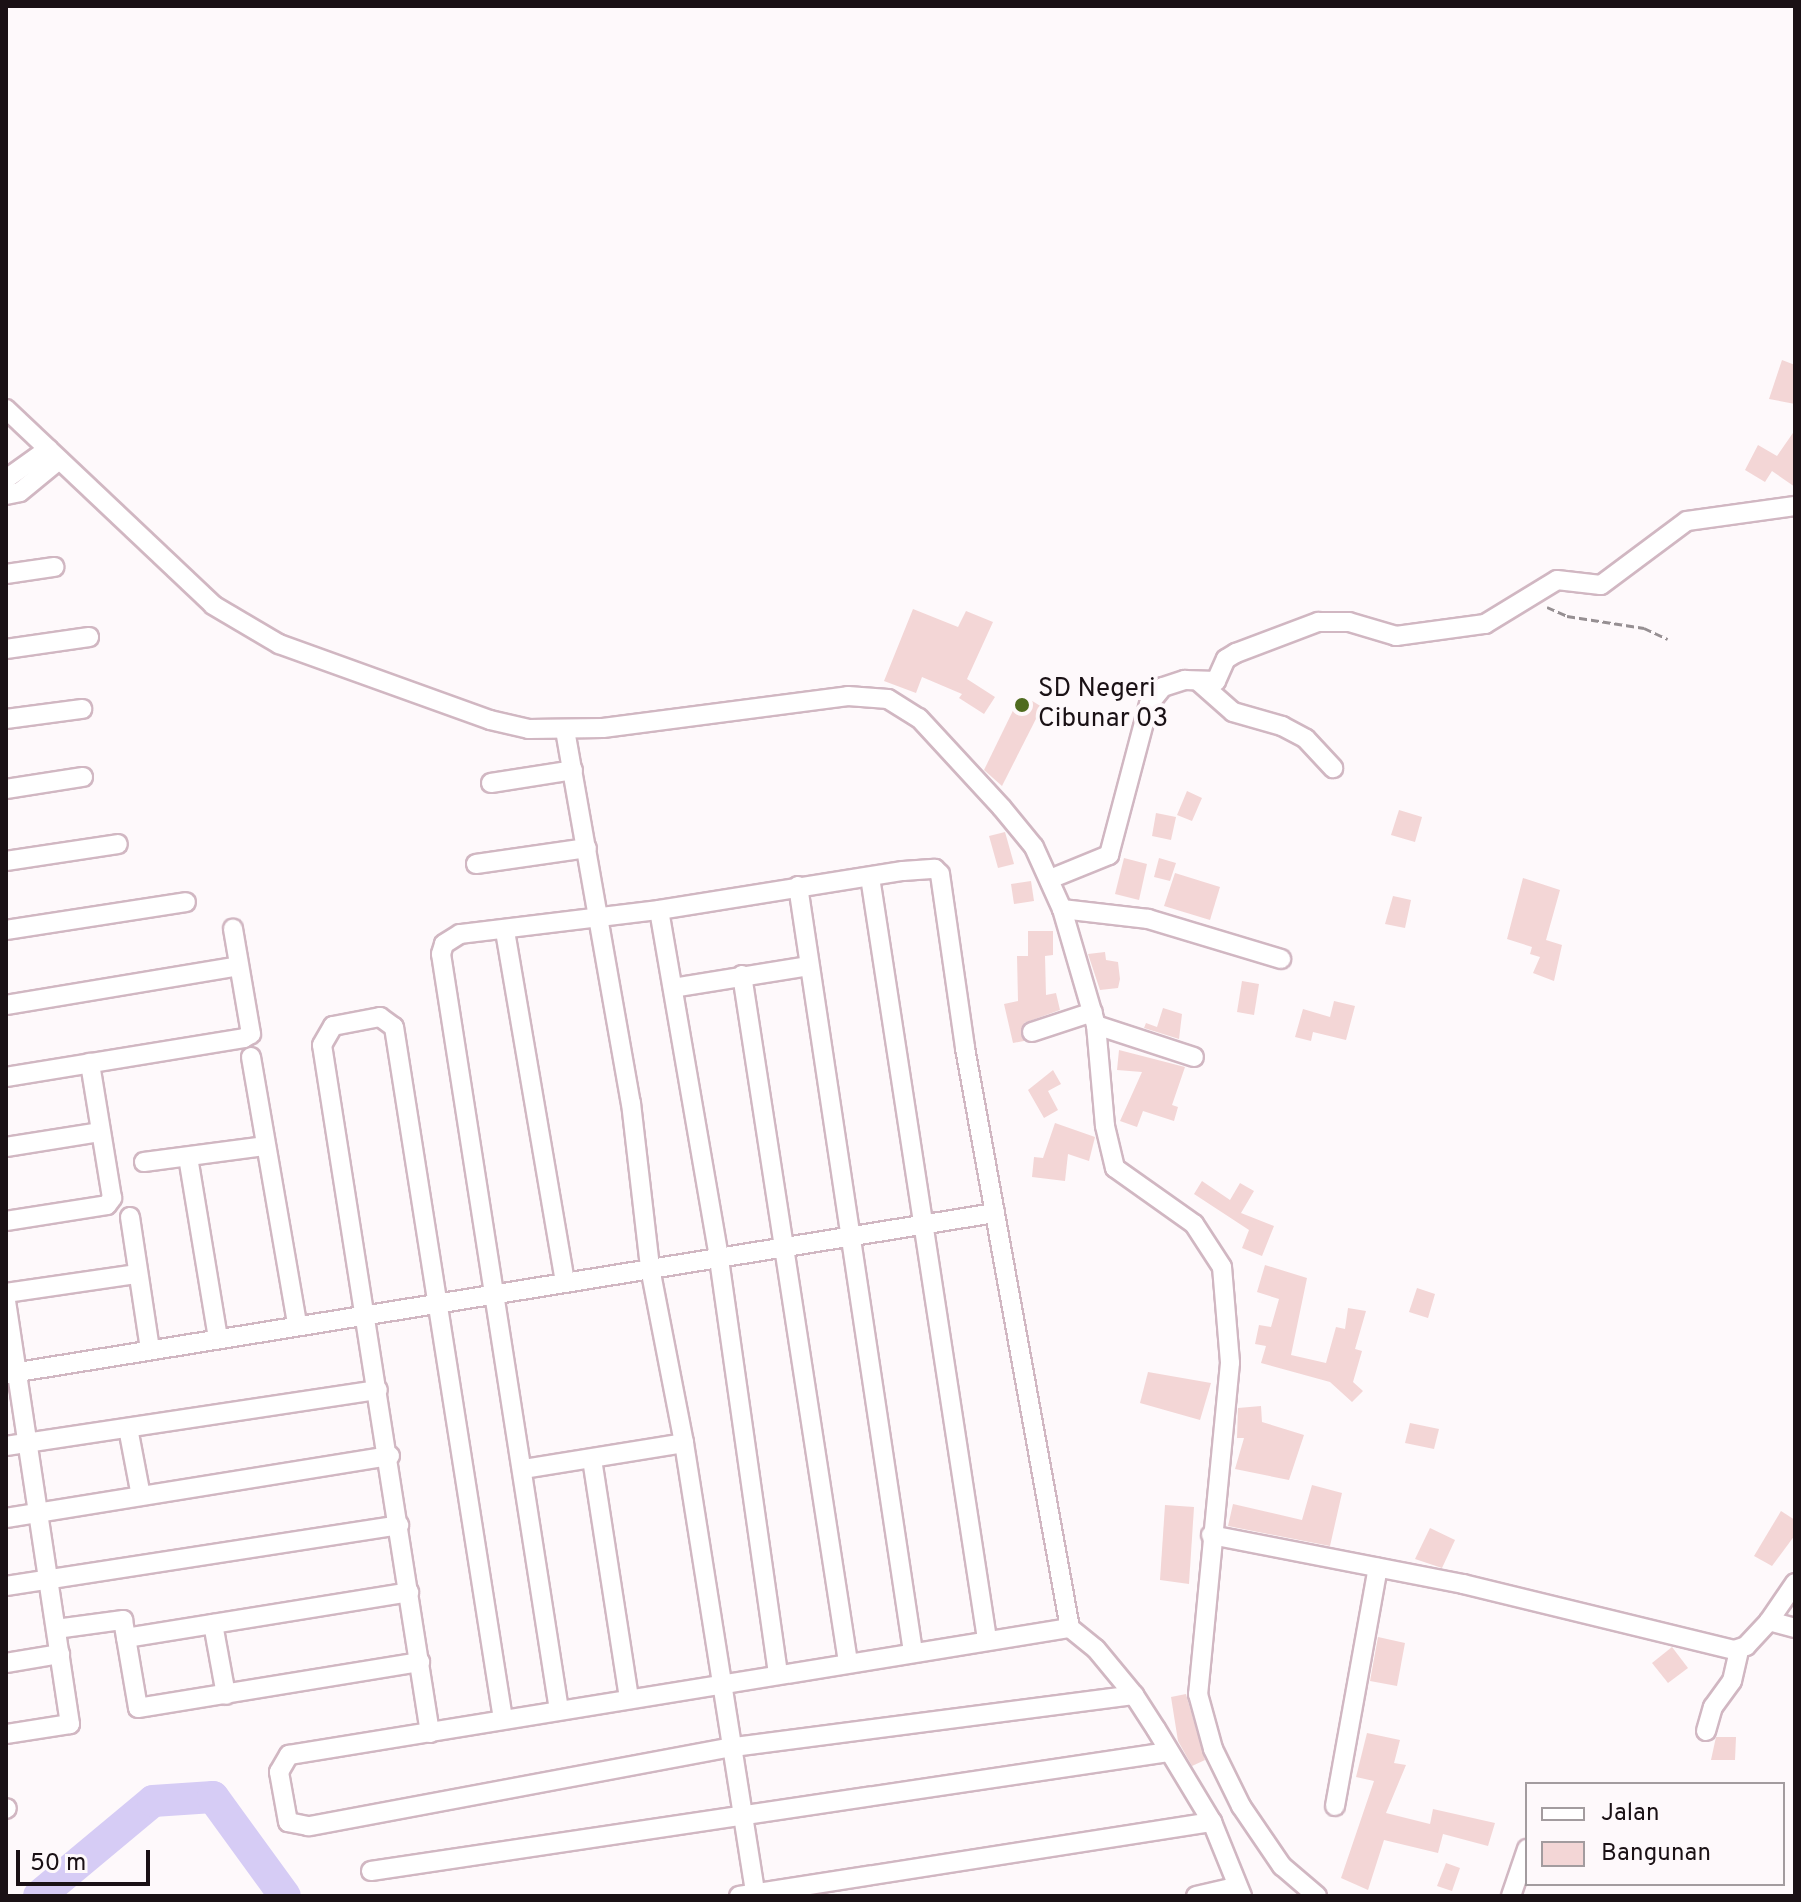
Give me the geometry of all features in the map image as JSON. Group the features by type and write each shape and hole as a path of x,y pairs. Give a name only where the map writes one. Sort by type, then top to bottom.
{"street":[{"path":"6,409 213,605 256,634 490,720 565,730 848,696 888,699 919,718 1002,808 1034,847 1062,909 1095,1019 1105,1126 1115,1168 1194,1224 1222,1267 1230,1363 1198,1669 1203,1722 1241,1806 1282,1866 1317,1896"},
{"path":"6,479 53,454"},
{"path":"6,495 20,492 53,454"},
{"path":"1050,879 1109,855 1153,695 1175,682 1216,681 1226,659 1236,653 1318,622 1349,622 1396,636 1485,624 1557,580 1601,585 1687,521 1795,506"},
{"path":"6,574 54,567"},
{"path":"6,649 89,637"},
{"path":"1199,682 1233,712 1282,726 1306,739 1333,768"},
{"path":"6,719 82,709"},
{"path":"565,730 631,1103 650,1268 684,1443 732,1747 750,1895 1212,1822"},
{"path":"491,783 573,770"},
{"path":"6,789 83,777"},
{"path":"6,861 118,844"},
{"path":"476,864 587,848"},
{"path":"559,1710 524,1469 441,954 444,944 460,934 505,931 659,910 923,868 940,874 995,1213 1070,1628 1134,1695 1212,1822 1239,1892 1196,1896"},
{"path":"870,877 921,1225 987,1639"},
{"path":"798,886 853,1236 913,1652"},
{"path":"6,930 186,902"},
{"path":"1062,909 1148,919 1281,959"},
{"path":"659,910 719,1259 778,1672"},
{"path":"6,1077 244,1038 251,1034 233,929"},
{"path":"505,931 565,1281"},
{"path":"6,1005 239,966"},
{"path":"673,988 809,966"},
{"path":"742,975 848,1662"},
{"path":"430,1733 390,1456 322,1045 333,1026 380,1017 394,1027 503,1719"},
{"path":"1032,1032 1095,1019 1194,1057"},
{"path":"251,1057 297,1324"},
{"path":"6,1221 107,1205 112,1198 90,1063"},
{"path":"6,1147 101,1132"},
{"path":"144,1162 266,1146"},
{"path":"188,1157 218,1338"},
{"path":"11,1373 494,1292 783,1250 995,1213"},
{"path":"130,1217 136,1274 150,1350"},
{"path":"6,1293 136,1274"},
{"path":"6,1301 11,1373 28,1443 70,1724 6,1734"},
{"path":"6,1446 378,1390"},
{"path":"128,1428 141,1496"},
{"path":"524,1469 684,1443"},
{"path":"6,1518 390,1456"},
{"path":"592,1459 629,1697"},
{"path":"6,1586 399,1525"},
{"path":"1211,1535 1378,1568 1739,1650"},
{"path":"1335,1806 1378,1568"},
{"path":"1706,1731 1713,1707 1728,1691 1739,1650 1769,1621 1795,1583"},
{"path":"126,1638 409,1592"},
{"path":"56,1629 123,1620 138,1708 420,1662"},
{"path":"1769,1621 1795,1628"},
{"path":"213,1624 226,1695"},
{"path":"1070,1628 721,1681 284,1757 279,1772 288,1822 308,1826 732,1747 1134,1695"},
{"path":"6,1663 60,1654"},
{"path":"371,1871 1168,1752"},
{"path":"1511,1896 1525,1855"}],"path":[{"path":"1531,597 1567,616 1644,628 1668,639"}],"building":[{"path":"1782,360 1795,365 1795,404 1769,399"},
{"path":"1795,430 1795,487 1772,471 1765,482 1745,470 1758,445 1777,456"},
{"path":"913,609 958,627 966,611 993,622 967,679 995,697 984,714 959,698 962,694 922,677 916,693 884,681"},
{"path":"1021,694 1042,707 1002,786 984,770"},
{"path":"1187,791 1202,798 1192,821 1177,815"},
{"path":"1399,810 1422,817 1415,842 1391,835"},
{"path":"1156,813 1176,817 1171,840 1152,836"},
{"path":"1005,832 1014,864 998,868 989,836"},
{"path":"1124,858 1147,864 1139,900 1115,894"},
{"path":"1159,858 1176,863 1170,881 1154,877"},
{"path":"1175,873 1220,887 1210,920 1164,906"},
{"path":"1523,878 1560,890 1546,940 1562,945 1554,981 1533,973 1540,957 1530,954 1532,947 1507,939"},
{"path":"1031,881 1034,901 1014,904 1011,884"},
{"path":"1393,896 1411,900 1405,928 1385,924"},
{"path":"1028,931 1053,931 1053,955 1045,956 1046,995 1056,993 1060,1010 1024,1023 1024,1041 1013,1043 1004,1004 1018,1001 1017,956 1028,956"},
{"path":"1105,952 1106,960 1118,962 1120,979 1118,988 1100,990 1088,954"},
{"path":"1242,981 1259,984 1254,1015 1237,1012"},
{"path":"1334,1001 1355,1006 1346,1040 1313,1032 1311,1041 1295,1037 1303,1009 1330,1017"},
{"path":"1163,1008 1182,1014 1179,1039 1144,1028 1146,1023 1157,1027"},
{"path":"1119,1050 1185,1067 1172,1105 1178,1107 1174,1121 1143,1111 1137,1127 1120,1121 1142,1072 1117,1070"},
{"path":"1053,1070 1061,1084 1048,1091 1058,1110 1044,1118 1028,1090"},
{"path":"1055,1123 1095,1137 1089,1161 1068,1154 1065,1181 1032,1177 1034,1157 1043,1158"},
{"path":"1202,1181 1230,1200 1240,1183 1254,1191 1241,1213 1274,1226 1262,1256 1242,1248 1249,1230 1194,1194"},
{"path":"1265,1265 1307,1278 1291,1355 1326,1363 1336,1327 1345,1329 1348,1308 1366,1311 1355,1349 1362,1351 1353,1382 1363,1391 1352,1402 1330,1382 1261,1363 1266,1346 1255,1344 1259,1325 1271,1327 1279,1299 1257,1292"},
{"path":"1417,1288 1435,1294 1428,1318 1409,1312"},
{"path":"1148,1372 1211,1383 1200,1420 1140,1403"},
{"path":"1261,1406 1262,1422 1304,1435 1289,1480 1235,1469 1244,1438 1237,1438 1238,1408"},
{"path":"1410,1423 1439,1429 1434,1449 1405,1443"},
{"path":"1312,1485 1342,1493 1330,1546 1228,1526 1233,1504 1302,1520"},
{"path":"1165,1505 1194,1507 1189,1584 1160,1580"},
{"path":"1781,1511 1795,1520 1795,1535 1772,1566 1754,1556"},
{"path":"1430,1528 1455,1540 1442,1568 1415,1559"},
{"path":"1378,1637 1405,1643 1397,1686 1370,1681"},
{"path":"1672,1647 1688,1668 1668,1683 1652,1663"},
{"path":"1186,1694 1205,1760 1192,1766 1178,1741 1171,1697"},
{"path":"1367,1733 1400,1740 1394,1763 1406,1765 1386,1813 1430,1824 1433,1809 1495,1823 1488,1846 1443,1834 1438,1853 1384,1840 1368,1890 1341,1878 1374,1781 1356,1777"},
{"path":"1716,1737 1736,1737 1735,1760 1711,1760"},
{"path":"1446,1863 1460,1868 1452,1891 1437,1886"}],"waterway":[{"path":"39,1896 153,1801 213,1797 285,1896"}],"place":[{"name":"SD Negeri Cibunar 03","path":"1022,705"}]}
